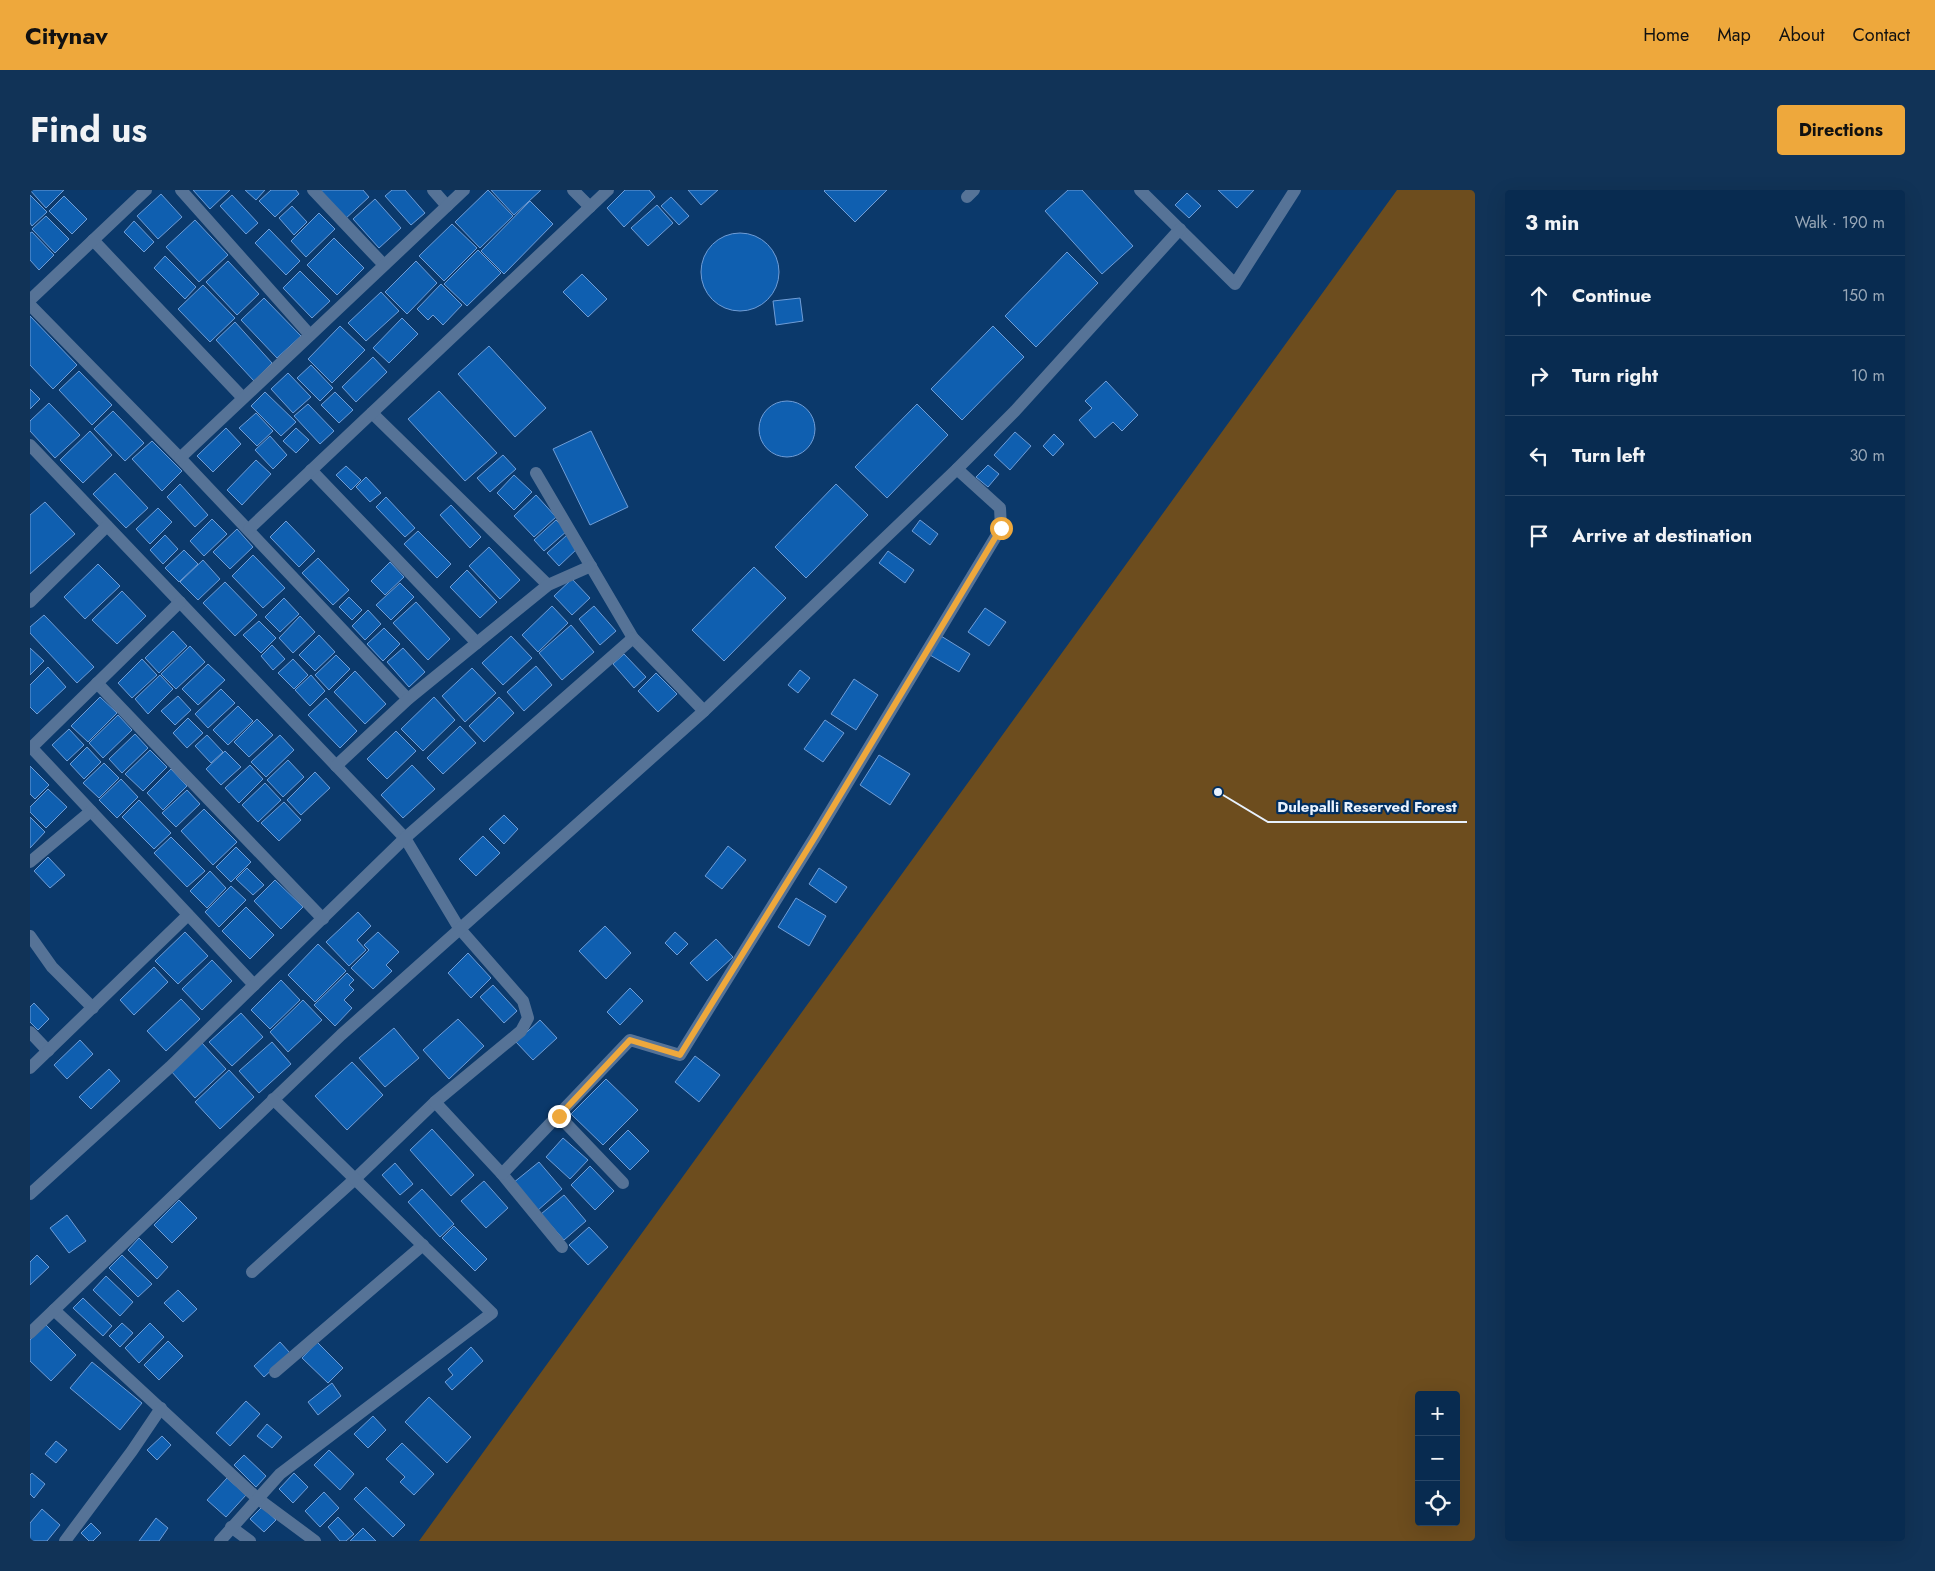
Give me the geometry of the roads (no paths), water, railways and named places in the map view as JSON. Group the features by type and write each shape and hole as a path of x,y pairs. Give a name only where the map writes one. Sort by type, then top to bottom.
{"street":[{"path":"30,300 146,190"},
{"path":"180,190 310,335"},
{"path":"314,190 384,265"},
{"path":"433,190 447,206"},
{"path":"180,458 464,190"},
{"path":"573,190 590,207"},
{"path":"248,530 608,190"},
{"path":"1140,190 1235,284 1289,192"},
{"path":"30,1333 341,1035 704,711 957,469 1015,411 1180,229"},
{"path":"93,240 243,398"},
{"path":"30,305 180,458 408,699"},
{"path":"372,413 548,585"},
{"path":"30,445 405,838 459,928 523,1001 528,1018 521,1031 435,1102 355,1179 252,1272"},
{"path":"502,1174 630,1040 680,1055 815,837 1001,528 1000,508 957,469"},
{"path":"311,470 477,643"},
{"path":"536,473 633,638 704,711"},
{"path":"30,602 107,526"},
{"path":"336,766 408,699 548,585 591,566"},
{"path":"180,602 31,748 254,985"},
{"path":"30,1194 170,1067 405,838 633,638"},
{"path":"97,683 323,919"},
{"path":"30,862 91,811"},
{"path":"30,1068 188,915"},
{"path":"30,936 52,967 93,1008"},
{"path":"30,1032 48,1051"},
{"path":"220,1541 280,1474 492,1313 273,1099"},
{"path":"435,1102 502,1174 562,1247"},
{"path":"559,1116 623,1183"},
{"path":"275,1372 422,1245"},
{"path":"54,1310 257,1498 315,1541"},
{"path":"65,1541 132,1451 161,1408"},
{"path":"231,1527 250,1541"}],"place":[{"name":"Dulepalli Reserved Forest","path":"1218,792"}]}
